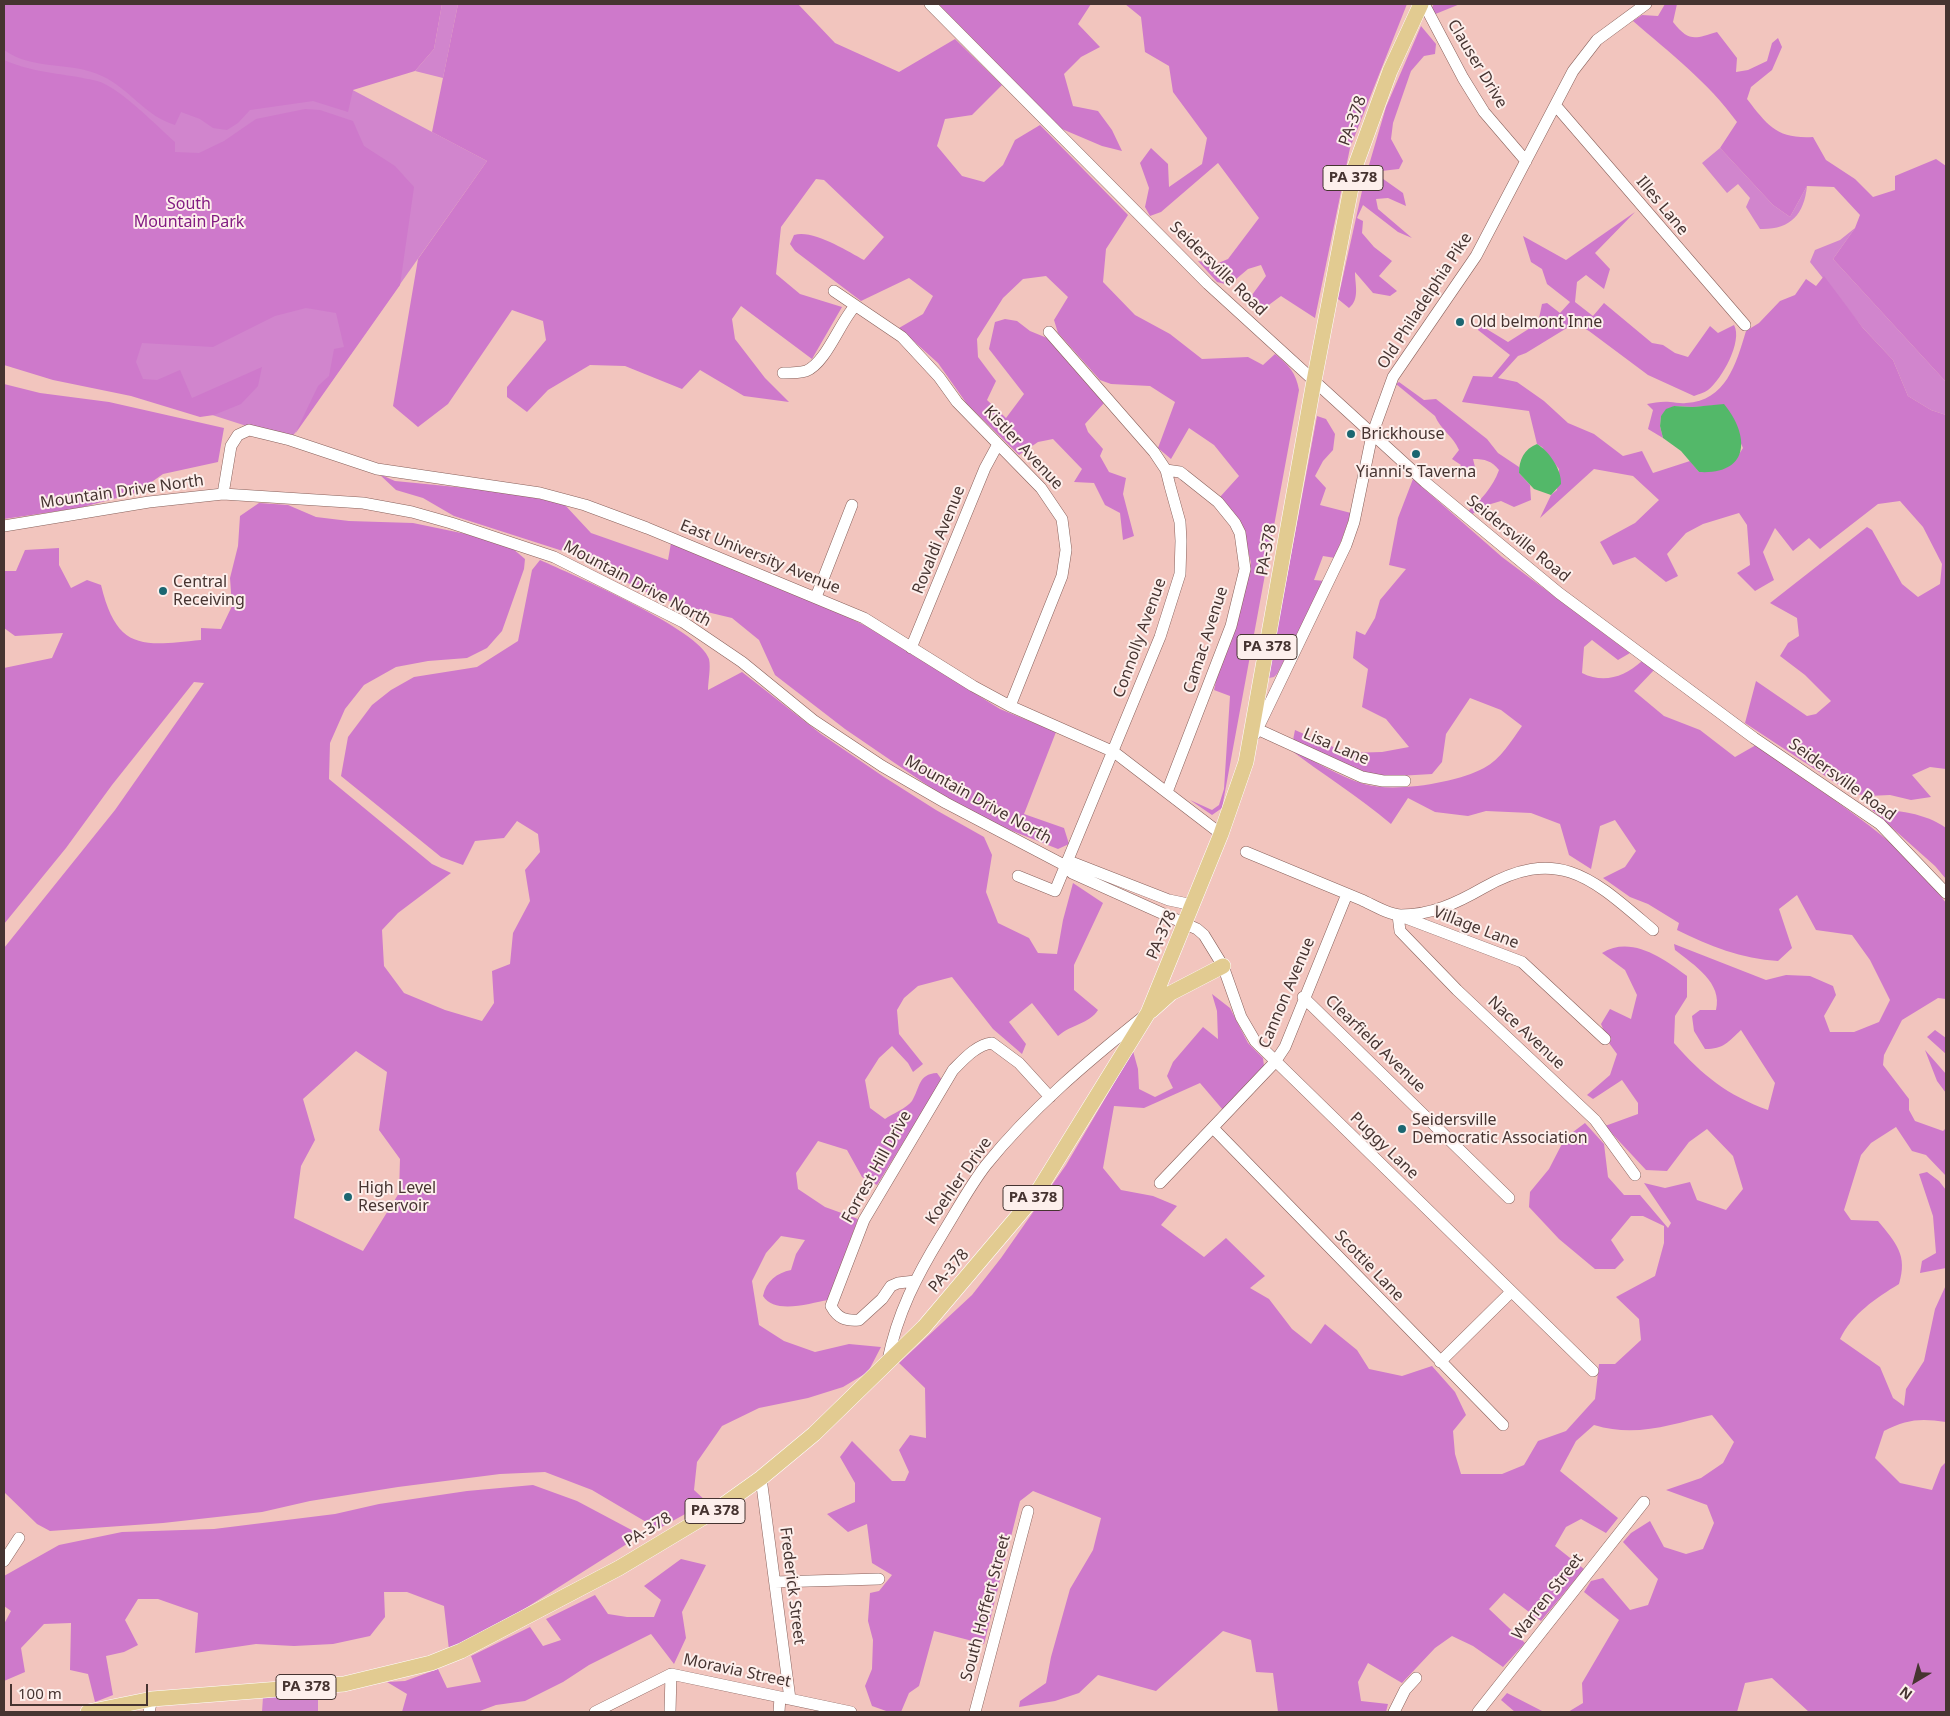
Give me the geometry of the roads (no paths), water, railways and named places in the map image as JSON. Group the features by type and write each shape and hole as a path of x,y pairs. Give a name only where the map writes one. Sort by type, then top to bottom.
{"main road":[{"name":"PA-378","path":"151,1705 344,1684 431,1663 461,1651 619,1568 719,1508 761,1478 814,1434 924,1327 1035,1196 1148,1013 1186,924 1221,834 1246,762 1314,381 1355,167 1390,71 1423,4"},
{"path":"1148,1013 1171,993 1223,966"},
{"name":"PA 378","path":"88,1712 151,1705"}],"street":[{"name":"Seidersville Road","path":"930,4 1201,277 1372,435 1471,523 1560,593 1754,738 1880,824 1946,893"},
{"name":"Clauser Drive","path":"1423,4 1459,72 1484,112 1526,161"},
{"name":"Old Philadelphia Pike","path":"1246,762 1257,730 1319,605 1346,545 1354,522 1372,435 1393,377 1476,256 1573,71 1597,40 1646,4"},
{"name":"Illes Lane","path":"1556,106 1745,325"},
{"name":"Kistler Avenue","path":"834,291 855,306 868,312 902,337 939,377 957,402 1041,488 1062,519 1066,550 1058,588 1010,706"},
{"path":"783,373 799,373 816,365 847,315 855,306"},
{"name":"Connolly Avenue","path":"1018,876 1055,891 1160,637 1180,574 1180,522 1166,470 1149,443 1049,332"},
{"name":"East University Avenue","path":"223,494 231,446 238,435 249,430 262,432 378,468 563,498 647,528 816,597 870,622 1010,706 1114,752 1221,834"},
{"name":"Rovaldi Avenue","path":"911,648 986,468 998,444"},
{"name":"Camac Avenue","path":"1166,470 1180,472 1199,485 1218,502 1235,523 1240,533 1245,569 1231,626 1167,792"},
{"name":"Mountain Drive North","path":"4,526 149,502 223,494 363,503 412,512 451,523 554,558 683,622 742,662 814,720 882,766 946,803 1066,866 1072,873 1186,924"},
{"path":"816,597 852,505"},
{"name":"Lisa Lane","path":"1257,730 1362,777 1383,781 1404,781"},
{"name":"Village Lane","path":"1246,852 1398,915 1522,962 1605,1039"},
{"path":"1066,866 1074,863 1169,900 1193,905"},
{"path":"1398,915 1434,911 1510,874 1527,869 1555,867 1576,873 1606,892 1653,930"},
{"name":"Cannon Avenue","path":"1160,1182 1275,1062 1285,1047 1303,997 1347,894"},
{"name":"Nace Avenue","path":"1398,915 1400,931 1463,996 1595,1120 1635,1175"},
{"name":"Puggy Lane","path":"1186,924 1204,936 1223,966 1247,1029 1255,1041 1593,1371"},
{"name":"Clearfield Avenue","path":"1303,997 1509,1198"},
{"name":"Koehler Drive","path":"888,1360 893,1333 915,1281 985,1166 1072,1076 1148,1013"},
{"name":"Forrest Hill Drive","path":"915,1281 898,1283 891,1286 882,1299 859,1320 844,1320 835,1313 831,1306 864,1220 953,1070 964,1058 981,1046 992,1043 1019,1064 1050,1097"},
{"name":"Scottie Lane","path":"1213,1128 1503,1425"},
{"path":"1440,1362 1511,1292"},
{"name":"Frederick Street","path":"761,1478 775,1582 785,1698 780,1712"},
{"name":"Warren Street","path":"1478,1712 1644,1502"},
{"name":"South Hoffert Street","path":"976,1712 1028,1511"},
{"path":"4,1561 19,1538"},
{"path":"775,1582 879,1579"},
{"path":"670,1712 671,1674"},
{"name":"Moravia Street","path":"595,1712 671,1674 851,1712"},
{"path":"1394,1712 1405,1690 1416,1678"}],"place":[{"name":"Old belmont Inne","path":"1460,322"},
{"name":"Brickhouse","path":"1351,434"},
{"name":"Yianni's Taverna","path":"1416,454"},
{"name":"Central Receiving","path":"163,591"},
{"name":"Seidersville Democratic Association","path":"1402,1129"},
{"name":"High Level Reservoir","path":"348,1197"}],"park label":[{"name":"South Mountain Park","path":"189,213"}]}
